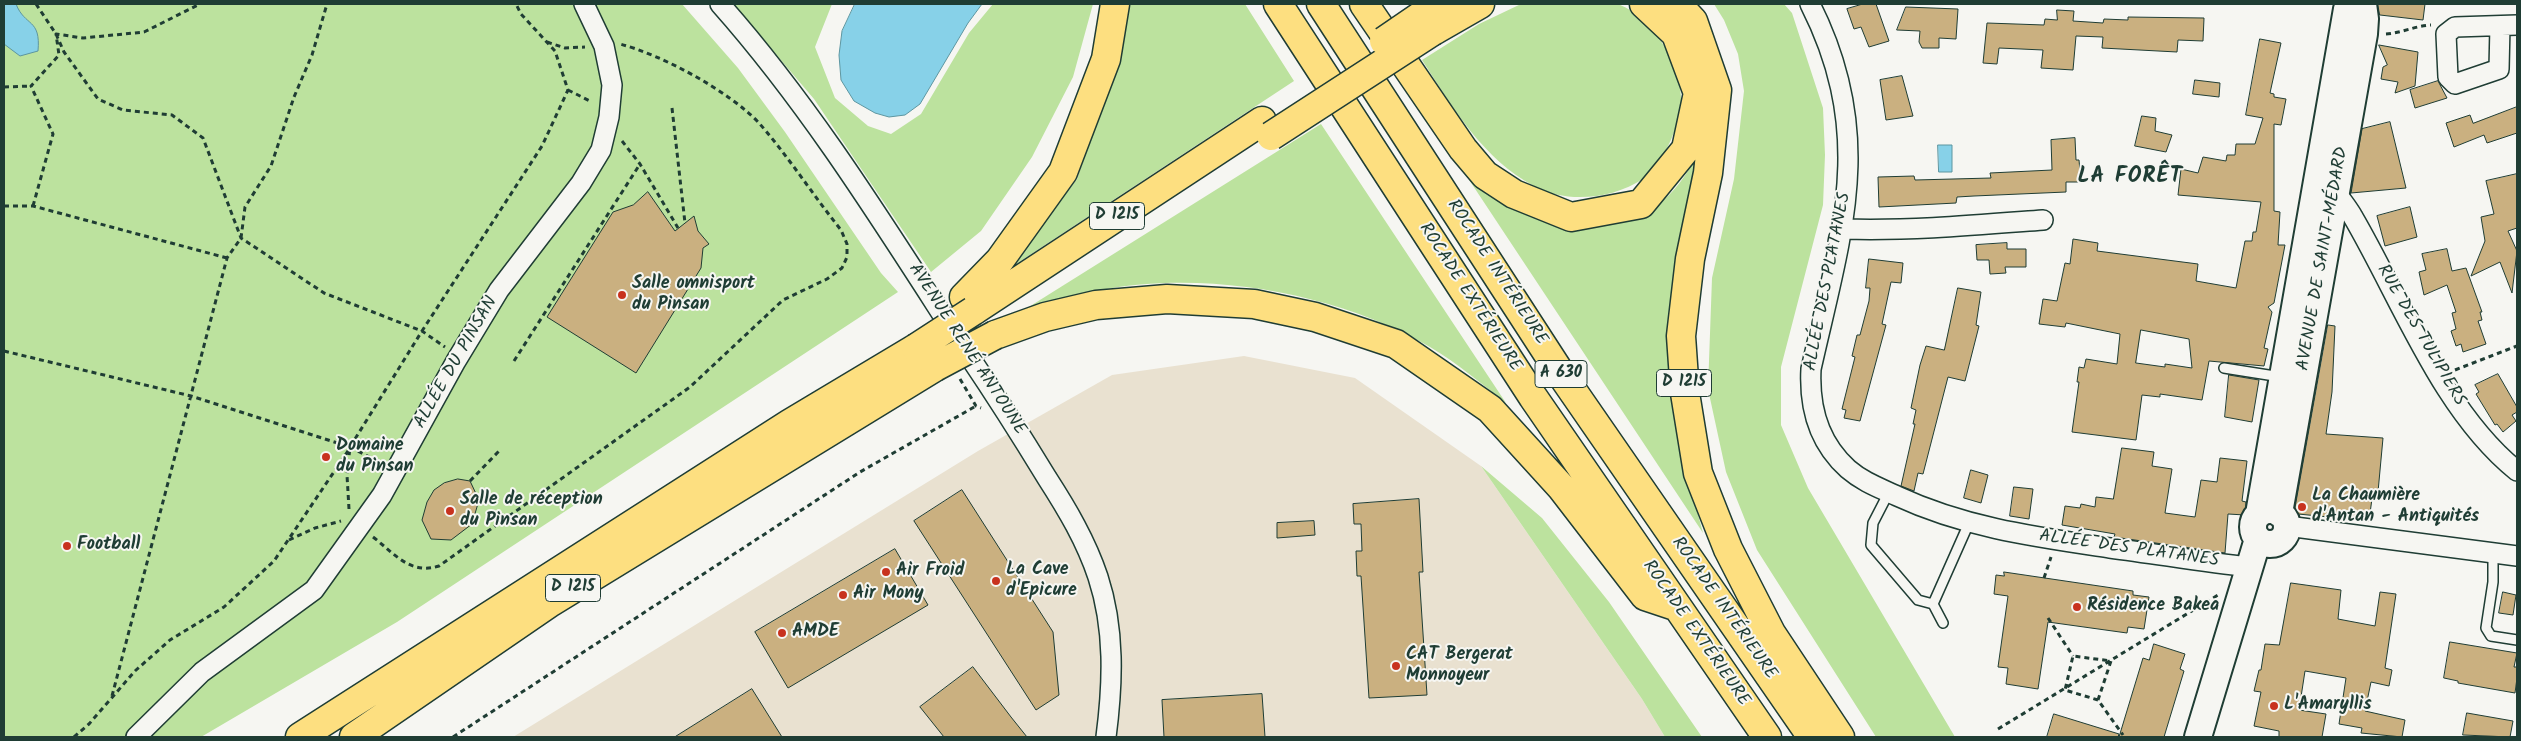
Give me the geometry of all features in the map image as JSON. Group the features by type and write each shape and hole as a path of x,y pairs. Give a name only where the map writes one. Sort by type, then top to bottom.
{"highway":[{"name":"D 1215","path":"979,316 1000,260 1063,172 1106,58 1115,4"},
{"name":"ROCADE EXTÉRIEURE","path":"1278,4 1533,397 1675,606 1767,737"},
{"name":"ROCADE INTÉRIEURE","path":"1322,4 1561,374 1812,737"},
{"path":"1364,4 1463,149 1485,175 1514,194 1571,217 1641,204 1686,149 1698,93 1676,34 1644,4"},
{"path":"1432,17 1480,4"},
{"name":"D 1215","path":"1677,4 1693,20 1717,90 1708,174 1690,259 1681,336 1685,393 1698,473 1728,549 1771,633 1840,737"},
{"name":"D 1215","path":"354,737 551,602 799,449 929,357 979,316 1267,128 1432,17"},
{"path":"929,357 979,316 1045,317 1096,305 1167,298 1254,304 1315,317 1396,344 1490,409 1561,487 1645,596 1675,606"},
{"name":"D 1215","path":"300,737 789,424 929,357"}],"main road":[{"name":"AVENUE DE SAINT-MÉDARD","path":"2205,736 2271,527 2336,192 2364,34 2366,19 2353,5"},
{"name":"AVENUE DE SAINT-MÉDARD","path":"2205,736 2249,567 2271,527 2265,480 2340,48 2353,5"}],"street":[{"name":"ALLÉE DU PINSAN","path":"136,737 202,672 314,590 356,523 382,495 459,356 499,290 581,183 601,150 608,122 612,86 603,43 584,4"},
{"name":"AVENUE RENÉ ANTOUNE","path":"720,4 804,109 877,215 1023,438 1075,524 1098,577 1110,632 1112,691 1106,737"},
{"name":"ALLÉE DES PLATANES","path":"1810,4 1829,47 1844,104 1849,166 1844,228 1811,369 1811,400 1819,429 1836,456 1860,478 1915,504 1969,523 2020,535 2249,567"},
{"path":"2509,26 2499,70 2455,84 2448,77 2446,34 2455,27 2509,26"},
{"name":"RUE DES TULIPIERS","path":"2336,192 2352,215 2399,305 2439,375 2484,439 2517,471"},
{"path":"1844,228 1878,230 2043,220"},
{"path":"2271,527 2517,556"}],"lane":[{"name":"AVENUE DE SAINT-MÉDARD","path":"2331,161 2339,113 2340,48"},
{"name":"AVENUE DE SAINT-MÉDARD","path":"2265,480 2287,410 2302,324"},
{"path":"2224,368 2283,377"},
{"path":"1889,492 1873,523 1871,546 1918,600 1933,604 1943,623"},
{"path":"1933,604 1969,523"},
{"path":"2493,553 2493,582 2486,628 2491,636 2517,640"}],"path":[{"path":"36,4 56,34 64,52 98,100 124,110 172,115 203,138 241,238 324,293 422,331 459,356"},
{"path":"56,34 83,38 144,32 200,4"},
{"path":"112,696 228,258 241,238 245,206 270,166 294,97 312,55 327,4"},
{"path":"74,737 89,724 135,671 170,640 224,607 274,561 350,447 422,331 542,146 568,90 555,51 521,14 516,4"},
{"path":"2364,34 2395,33 2415,26 2431,25 2446,34"},
{"path":"4,87 31,86 58,55 56,34"},
{"path":"350,447 347,475 348,501 356,523 412,568 427,569 439,566 690,387 783,300 827,279 842,268 847,257 847,244 840,230 758,122 727,97 648,51 615,42 565,48 547,42"},
{"path":"31,86 53,134 33,206"},
{"path":"568,90 592,102 608,122 640,164 678,228"},
{"path":"672,108 685,223"},
{"path":"514,361 640,164"},
{"path":"4,206 33,206 228,258"},
{"path":"2439,375 2517,346"},
{"path":"4,351 191,396 350,447 396,471"},
{"path":"929,357 976,406 984,410"},
{"path":"452,737 860,472 976,406"},
{"path":"470,481 501,449"},
{"path":"289,540 315,528 356,523"},
{"path":"2044,578 2053,553"},
{"path":"1998,729 2224,592"},
{"path":"2048,618 2073,656 2065,690"},
{"path":"2073,656 2111,661"},
{"path":"2098,700 2111,661"},
{"path":"2065,690 2098,700 2123,735"}],"shaded area":[{"path":"1244,356 1355,378 1481,466 1642,699 1665,737 513,737 978,451 1112,375"}],"green space":[{"name":"Domaine du Pinsan","path":"4,4 682,4 738,68 785,132 881,273 898,292 397,622 201,737 4,737"},
{"path":"733,4 832,4 815,47 835,98 868,126 891,134 921,114 969,33 993,4 1093,4 1073,77 1032,157 981,231 931,272 814,99"},
{"path":"1126,4 1245,4 1294,81 1010,268 1077,179 1114,70"},
{"path":"1521,4 1618,4 1640,17 1662,42 1676,71 1681,95 1681,113 1670,142 1662,156 1643,179 1631,186 1604,195 1575,197 1547,192 1516,175 1500,162 1484,147 1457,114 1422,60 1479,24"},
{"path":"1714,4 1784,4 1792,13 1823,108 1825,155 1823,205 1781,367 1781,425 1808,488 1955,737 1876,737 1757,550 1726,472 1708,389 1712,278 1734,179 1744,91 1738,54 1724,20"},
{"path":"1321,124 1506,403 1440,353 1394,328 1354,312 1313,300 1270,291 1227,285 1142,284 1091,292 1024,310"},
{"path":"1702,144 1684,463 1703,533 1448,148 1481,184 1511,205 1547,222 1583,227 1621,221 1639,215 1655,206 1669,195 1684,177"},
{"path":"1481,466 1542,518 1609,602 1702,737 1665,737 1642,699"}],"water":[{"path":"4,4 16,4 35,28 38,51 20,56 4,44"},
{"path":"855,4 982,4 968,23 920,104 905,115 889,117 875,113 854,101 841,80 839,55 842,31"},
{"path":"1938,145 1952,145 1952,172 1939,172"}],"building":[{"path":"1863,4 1876,4 1889,41 1869,47 1861,27 1854,29 1847,9"},
{"path":"2378,4 2425,4 2423,20 2380,15"},
{"path":"1906,7 1958,9 1956,39 1939,38 1939,48 1922,48 1919,42 1920,31 1897,30"},
{"path":"2057,10 2074,11 2073,21 2103,23 2104,19 2128,20 2128,17 2204,18 2203,41 2178,40 2177,52 2102,48 2103,37 2076,36 2073,70 2041,68 2043,50 1999,48 1997,64 1983,63 1987,23 2044,25 2045,19 2057,20"},
{"path":"2260,39 2281,43 2270,93 2274,94 2274,97 2286,99 2281,125 2274,124 2274,211 2280,212 2278,245 2285,245 2274,303 2268,307 2272,312 2264,348 2268,349 2264,366 2209,361 2202,400 2160,394 2160,397 2142,395 2136,440 2072,432 2079,382 2077,382 2079,367 2084,368 2086,359 2117,364 2120,334 2066,323 2065,327 2039,324 2043,299 2057,301 2065,263 2070,264 2073,239 2098,243 2097,251 2198,264 2196,281 2236,288 2245,241 2252,241 2253,232 2256,232 2261,202 2178,195 2181,169 2198,173 2203,157 2226,161 2227,155 2235,155 2236,144 2255,144 2263,118 2246,115","holes":["2141,330 2189,339 2192,368 2165,364 2165,367 2136,363"]},
{"path":"2379,45 2418,52 2415,86 2395,93 2398,82 2381,79 2383,67 2387,65"},
{"path":"1902,76 1913,116 1886,120 1880,80"},
{"path":"2195,80 2220,83 2219,97 2193,94"},
{"path":"2438,81 2447,98 2415,108 2410,90"},
{"path":"2517,107 2517,133 2487,143 2484,135 2454,147 2446,123 2470,115 2473,123"},
{"path":"2142,116 2156,118 2155,131 2172,135 2166,152 2135,146"},
{"path":"2390,122 2406,188 2351,193 2362,129"},
{"path":"2075,138 2076,160 2079,160 2081,182 2066,182 2066,192 1957,197 1956,203 1879,207 1878,177 1914,176 1915,180 1991,178 1990,173 2052,170 2051,140"},
{"path":"2517,174 2517,228 2508,231 2517,251 2512,293 2500,262 2471,276 2485,241 2481,217 2494,214 2486,181"},
{"name":"Salle omnisport du Pinsan","path":"648,192 675,231 694,216 698,231 709,244 703,248 701,268 636,373 547,317 613,212 633,205"},
{"path":"2410,207 2417,237 2385,246 2377,216"},
{"path":"2007,243 2007,249 2026,249 2026,267 2005,267 2006,273 1990,274 1989,260 1977,260 1976,245"},
{"path":"2447,249 2452,271 2466,268 2482,312 2480,312 2482,320 2478,321 2486,344 2463,352 2461,344 2456,346 2451,331 2456,329 2452,313 2456,312 2447,285 2424,295 2419,272 2426,270 2422,254"},
{"path":"1869,259 1903,263 1901,283 1891,282 1882,324 1886,325 1860,421 1844,418 1846,410 1842,409 1855,357 1852,356 1857,335 1860,335 1869,301 1870,288 1866,288"},
{"path":"1958,288 1981,292 1976,325 1979,326 1965,381 1948,377 1923,474 1918,473 1914,491 1901,486 1915,424 1913,424 1916,410 1911,408 1920,365 1926,346 1944,350"},
{"path":"2328,325 2335,326 2332,392 2326,434 2383,438 2378,492 2373,491 2369,521 2298,514 2295,509"},
{"path":"2498,374 2517,407 2517,412 2512,415 2516,421 2503,432 2497,424 2495,425 2476,394 2479,392 2475,385"},
{"path":"2229,375 2259,380 2252,422 2225,417"},
{"path":"2122,448 2154,452 2152,466 2172,469 2165,513 2195,517 2201,480 2217,482 2220,458 2247,461 2242,501 2246,502 2245,515 2228,514 2225,553 2114,537 2115,534 2062,525 2065,506 2080,508 2081,504 2095,507 2096,497 2113,499"},
{"path":"1971,470 1988,475 1981,503 1964,498"},
{"name":"Salle de réception du Pinsan","path":"458,479 470,481 479,500 472,524 451,540 431,539 422,520 427,502 434,490 444,483"},
{"path":"2014,487 2033,489 2029,519 2010,516"},
{"path":"962,490 1053,632 1059,695 1036,710 914,521"},
{"path":"1419,499 1423,572 1419,572 1427,695 1369,698 1361,576 1357,576 1356,551 1362,551 1361,524 1354,524 1353,504"},
{"path":"1314,521 1315,535 1277,538 1277,523"},
{"path":"895,549 928,605 788,688 755,632"},
{"name":"Résidence Bakea","path":"2004,572 2133,591 2133,595 2149,597 2144,629 2128,627 2127,633 2048,622 2038,689 2006,684 2008,668 1998,667 2008,596 1994,594 1996,575 2004,576"},
{"path":"2291,583 2341,590 2338,619 2375,626 2380,592 2396,594 2385,668 2392,670 2389,686 2371,682 2365,711 2405,720 2402,737 2361,733 2362,728 2339,724 2346,678 2305,671 2299,710 2326,714 2322,737 2279,737 2279,731 2254,726 2261,692 2254,691 2259,670 2261,670 2265,644 2279,645"},
{"path":"2503,592 2516,595 2513,615 2499,613"},
{"path":"2450,642 2517,653 2514,667 2517,667 2515,693 2458,683 2458,681 2444,678"},
{"name":"Résidence Bakea","path":"2154,644 2185,654 2180,669 2184,671 2164,737 2119,737 2143,658 2149,660"},
{"path":"973,667 1027,737 944,737 920,707"},
{"path":"752,689 782,737 675,737"},
{"path":"1262,694 1265,737 1164,737 1162,700"},
{"path":"2467,713 2513,721 2510,737 2463,735"},
{"path":"2054,714 2119,734 2118,737 2047,737"}],"place":[{"name":"Salle omnisport du Pinsan","path":"622,295"},
{"name":"Domaine du Pinsan","path":"326,457"},
{"name":"La Chaumière d'Antan - Antiquités","path":"2302,507"},
{"name":"Salle de réception du Pinsan","path":"450,511"},
{"name":"Football","path":"67,546"},
{"name":"Air Froid","path":"886,572"},
{"name":"La Cave d'Epicure","path":"996,581"},
{"name":"Air Mony","path":"843,595"},
{"name":"Résidence Bakea","path":"2077,607"},
{"name":"AMDE","path":"782,633"},
{"name":"CAT Bergerat Monnoyeur","path":"1396,666"},
{"name":"L'Amaryllis","path":"2274,706"}],"district":[{"name":"LA FORÊT","path":"2130,178"}]}
